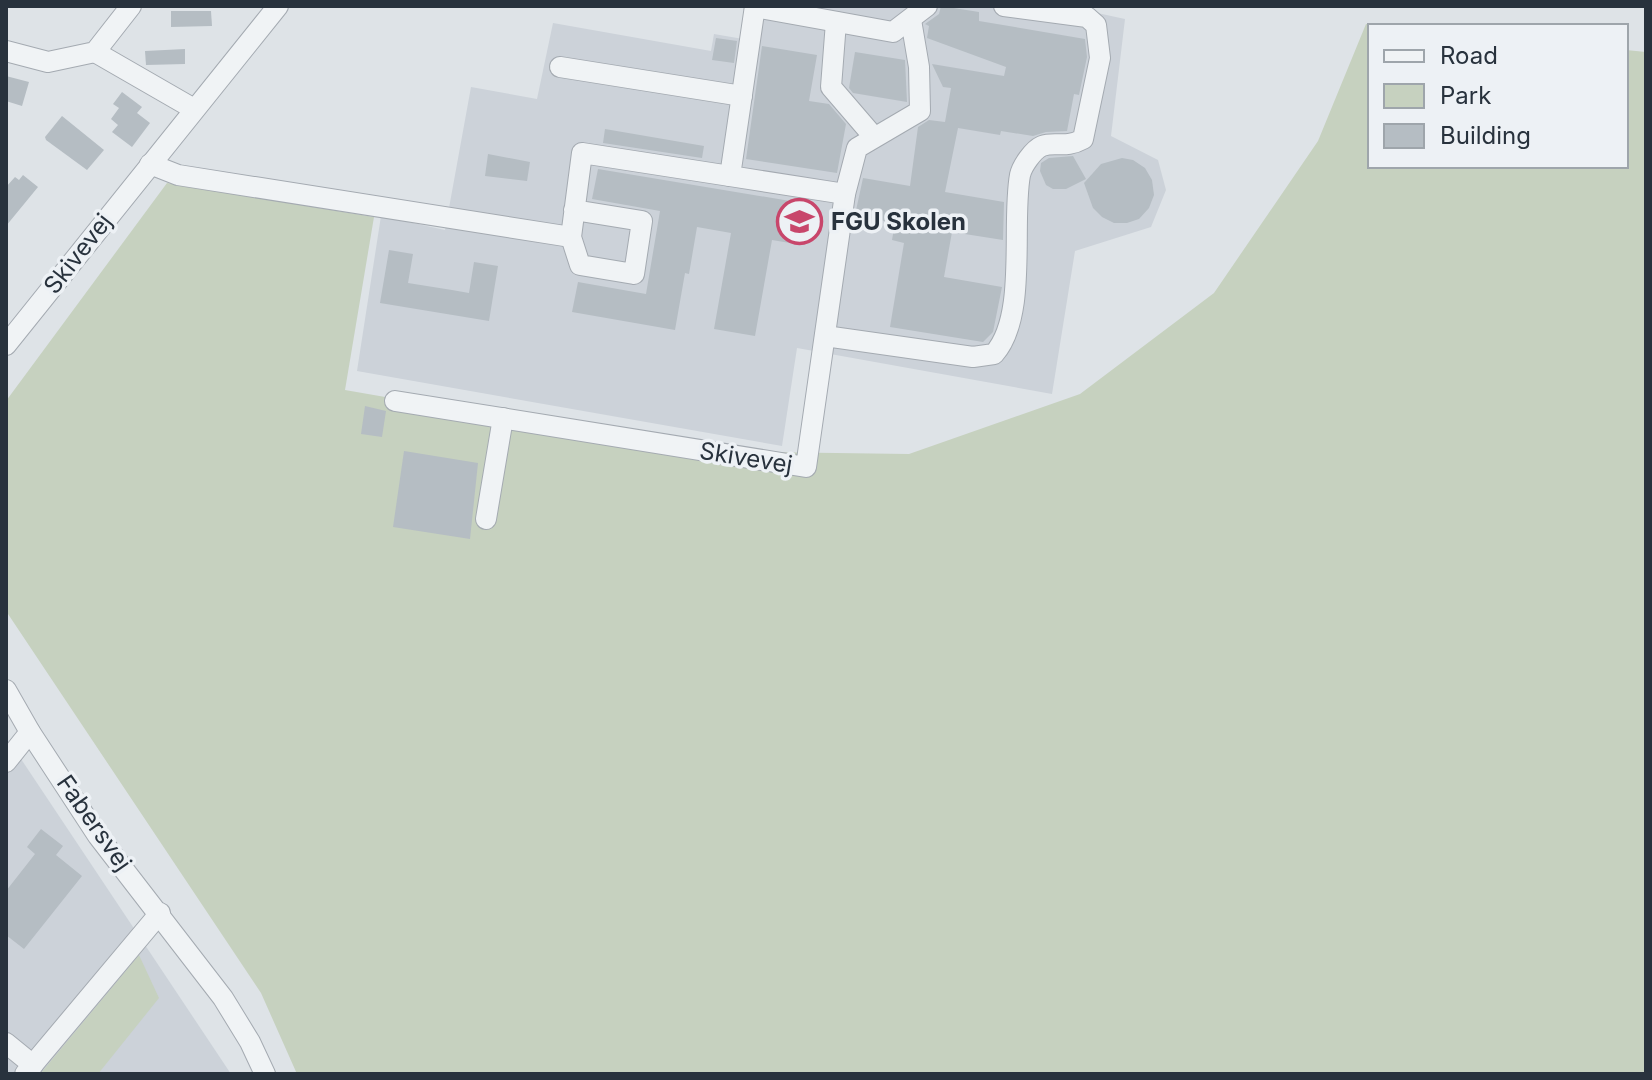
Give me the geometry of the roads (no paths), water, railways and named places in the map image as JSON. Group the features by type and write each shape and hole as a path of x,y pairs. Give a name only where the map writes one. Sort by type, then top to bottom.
{"street":[{"path":"6,51 48,62 95,52 131,6"},
{"name":"Skivevej","path":"6,345 278,6"},
{"path":"730,176 755,6 893,32 927,6"},
{"path":"825,336 973,357 994,354 1005,342 1013,307 1020,172 1042,146 1072,145 1083,139 1100,58 1096,25 1087,17 1004,6"},
{"path":"836,22 831,87 874,137 920,111 919,67 911,20"},
{"path":"95,52 194,109"},
{"path":"560,67 742,96"},
{"name":"Skivevej","path":"395,401 806,467 845,194 857,148 874,137"},
{"path":"574,210 642,221 634,274 580,265 571,237 574,210 582,153 845,194"},
{"path":"150,164 178,175 571,237"},
{"path":"486,519 503,418"},
{"name":"Fabersvej","path":"6,690 98,836 223,998 265,1074"},
{"path":"6,762 30,732"},
{"path":"6,1043 29,1070 160,913"}],"place":[{"name":"FGU Skolen","path":"800,222"}]}
